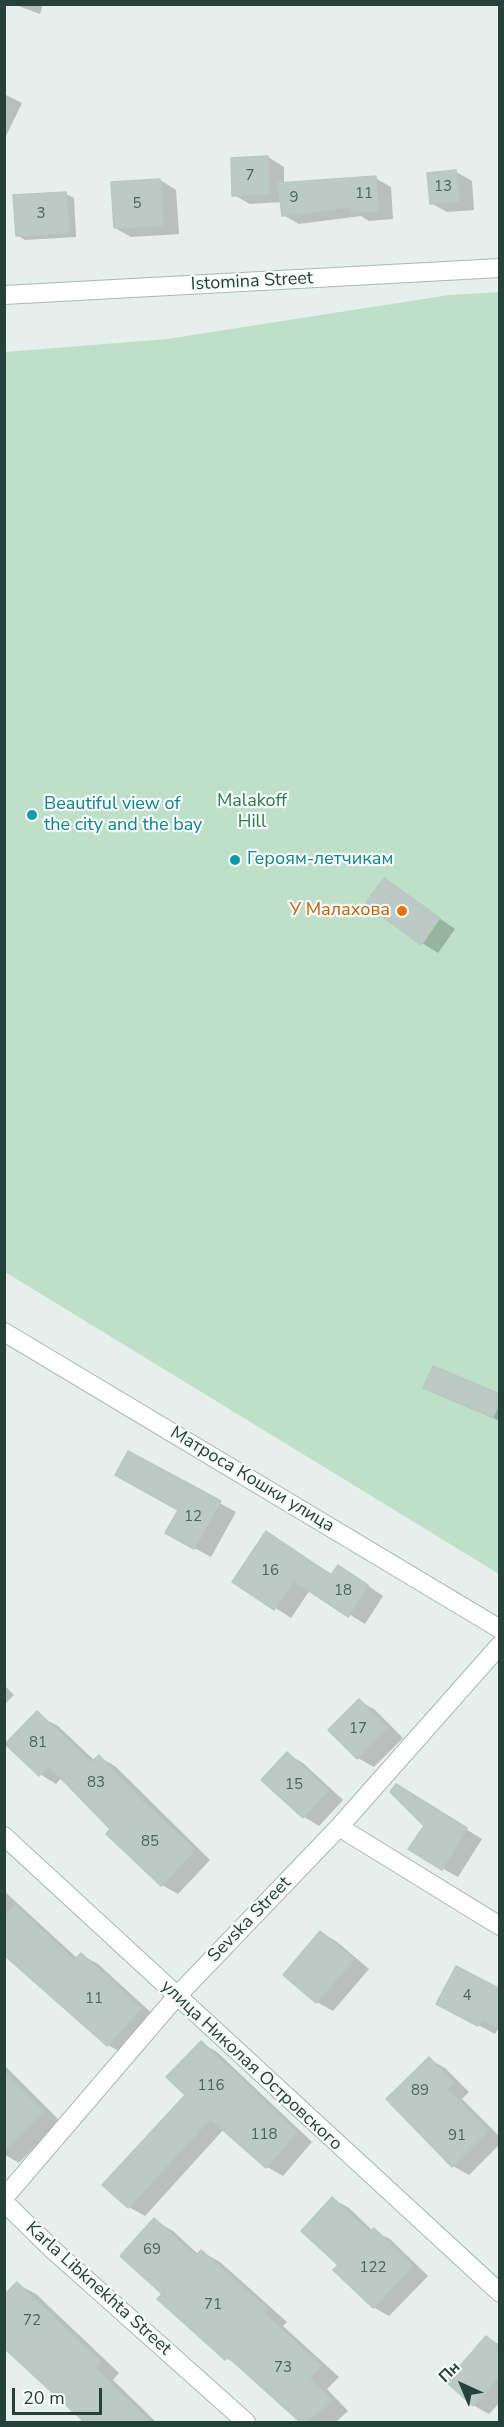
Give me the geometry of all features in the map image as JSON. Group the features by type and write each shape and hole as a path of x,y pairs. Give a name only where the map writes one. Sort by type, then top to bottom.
{"street":[{"name":"Istomina Street","path":"4,295 500,268"},
{"name":"Матроса Кошки улица","path":"4,1332 500,1629"},
{"name":"Sevska Street","path":"4,2200 176,1997 339,1827 500,1645"},
{"path":"339,1827 500,1926"},
{"name":"улица Николая Островского","path":"4,1836 176,1997 500,2293"},
{"name":"Karla Libknekhta Street","path":"4,2200 52,2249 246,2422"}],"green space":[{"name":"Malakoff Hill","path":"499,292 499,1574 5,1272 5,352 167,339 449,295"}],"building":[{"path":"268,156 269,194 232,196 231,158"},
{"path":"456,170 459,201 430,204 427,173"},
{"path":"376,176 378,211 351,212 351,207 282,216 278,183"},
{"path":"160,179 163,226 114,228 111,182"},
{"path":"66,192 69,233 16,236 13,195"},
{"name":"У Малахова","path":"384,878 440,918 421,945 365,904"},
{"path":"433,1366 500,1394 500,1402 493,1417 423,1388"},
{"path":"128,1451 221,1501 194,1549 165,1533 178,1510 115,1475"},
{"path":"266,1531 331,1575 338,1565 368,1585 348,1617 294,1581 274,1610 232,1582"},
{"path":"359,1699 388,1728 357,1759 328,1730"},
{"path":"37,1711 91,1762 99,1755 140,1799 195,1850 161,1886 106,1834 110,1829 49,1766 39,1776 5,1744"},
{"path":"287,1752 328,1790 303,1818 261,1780"},
{"path":"396,1784 467,1828 442,1870 408,1849 424,1826 390,1792"},
{"path":"15,1905 74,1960 81,1953 141,2008 107,2046 4,1955 4,1917"},
{"path":"320,1931 354,1959 316,2003 283,1975"},
{"path":"456,1966 500,1989 500,2029 483,2019 478,2026 436,2004"},
{"path":"201,2041 297,2132 266,2168 210,2119 128,2208 102,2185 185,2095 166,2077"},
{"path":"429,2057 454,2083 447,2089 488,2130 452,2167 386,2099"},
{"path":"4,2072 44,2111 4,2151"},
{"path":"332,2197 370,2232 374,2228 413,2266 373,2308 333,2270 338,2265 301,2231"},
{"path":"154,2218 196,2256 201,2250 269,2310 265,2314 321,2365 310,2378 331,2400 307,2422 300,2422 228,2357 225,2360 157,2299 162,2294 120,2256"},
{"path":"17,2282 101,2362 95,2368 150,2422 84,2422 4,2348 4,2295"},
{"path":"486,2336 500,2347 500,2375 473,2406 446,2382"}],"place":[{"name":"Beautiful view of the city and the bay","path":"32,815"},
{"name":"Героям-летчикам","path":"235,860"},
{"name":"У Малахова","path":"402,911"}]}
